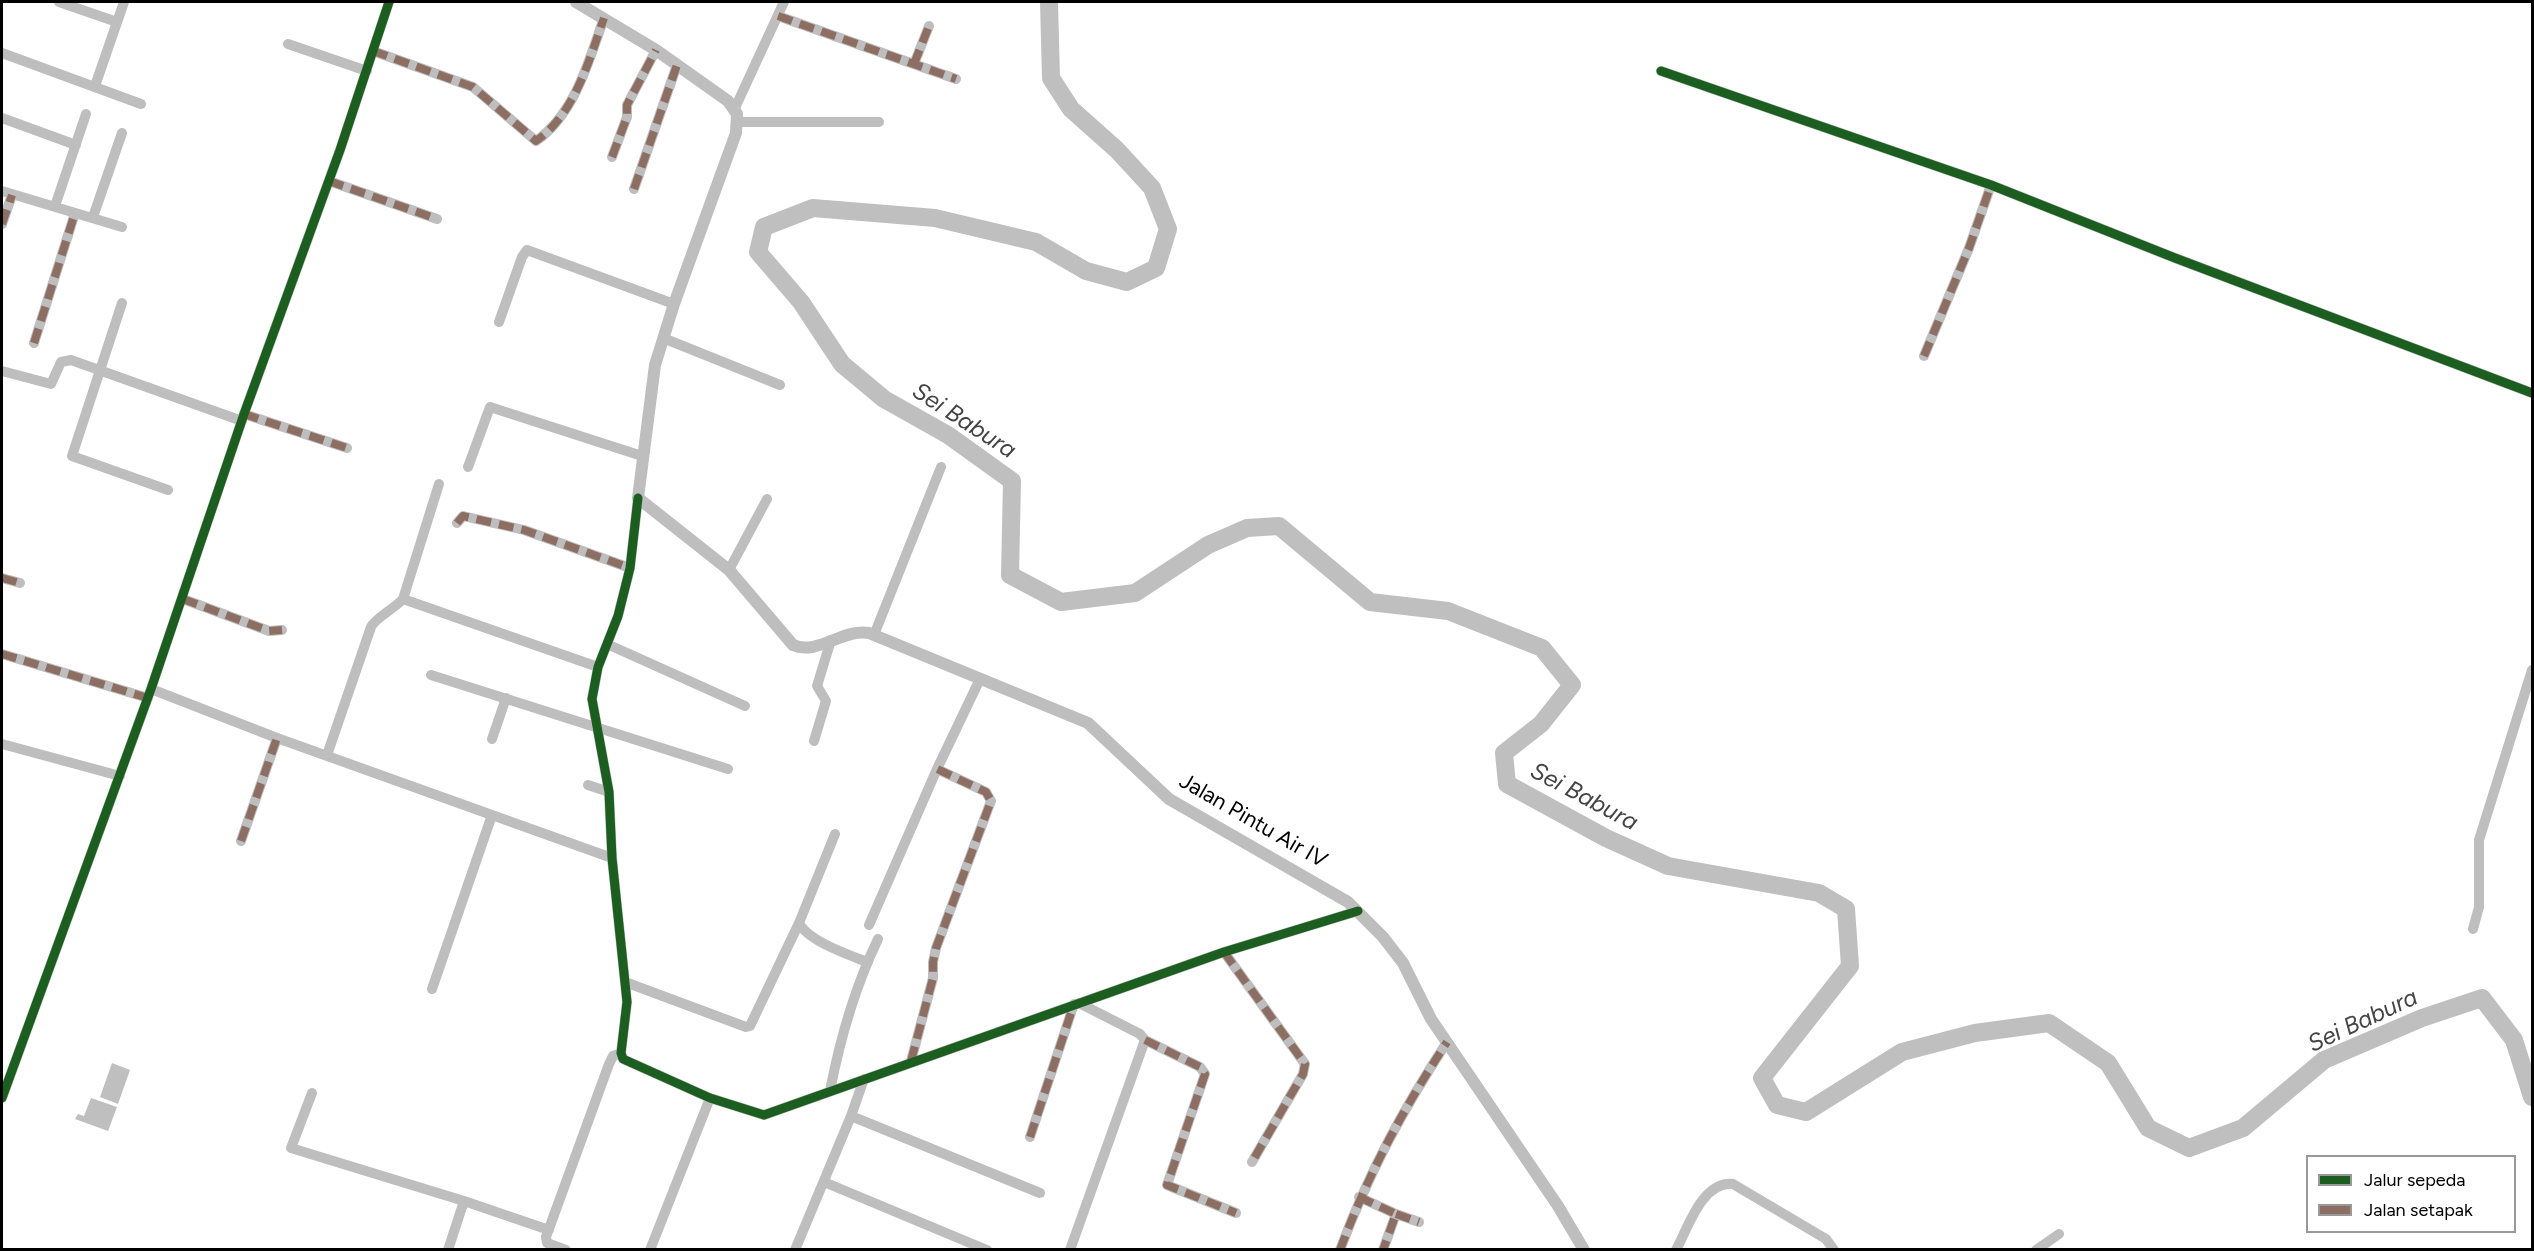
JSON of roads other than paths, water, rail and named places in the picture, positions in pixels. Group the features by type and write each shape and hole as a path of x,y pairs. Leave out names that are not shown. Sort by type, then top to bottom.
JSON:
{"main road":[{"path":"576,2 677,65 735,108 738,122 674,304 651,380 638,498"},
{"name":"Jalan Pintu Air IV","path":"638,498 729,570 793,645 809,647 859,632 874,635 1092,726 1169,799 1340,896 1358,911 1402,963 1431,1019 1558,1206 1584,1250"}],"street":[{"path":"59,2 117,22"},
{"path":"95,86 124,2"},
{"path":"2,1098 150,693 243,417 329,181 389,2"},
{"path":"735,108 784,2"},
{"path":"778,16 956,79"},
{"path":"373,51 473,87 536,141 562,114 574,94 604,18"},
{"path":"914,64 929,26"},
{"path":"288,44 367,71"},
{"path":"612,157 627,117 627,105 656,50"},
{"path":"2,53 141,104"},
{"path":"634,189 677,65"},
{"path":"1661,70 1991,185 2175,258 2532,393"},
{"path":"55,206 86,114"},
{"path":"2,118 76,145"},
{"path":"738,122 879,122"},
{"path":"93,217 122,133"},
{"path":"329,181 437,219"},
{"path":"1924,356 1991,185"},
{"path":"2,224 7,193 122,227"},
{"path":"34,343 75,213"},
{"path":"499,322 524,252 527,250 674,304"},
{"path":"122,303 72,456 168,490"},
{"path":"663,338 780,385"},
{"path":"2,370 51,384 57,368 65,360 347,448"},
{"path":"468,467 490,408 642,456"},
{"path":"874,635 940,468"},
{"path":"327,755 370,627 392,611 403,598 439,484"},
{"path":"638,498 630,568 618,616 598,667 592,699 599,727 609,792 612,858 627,1002 621,1053 623,1059 710,1098 764,1115 911,1061 1224,952 1358,911"},
{"path":"729,570 767,499"},
{"path":"458,523 463,516 514,527 630,568"},
{"path":"2,578 20,583"},
{"path":"403,598 598,667"},
{"path":"183,599 269,631 282,630"},
{"path":"814,741 826,701 817,686 831,640"},
{"path":"607,644 745,706"},
{"path":"2,654 150,693 612,858"},
{"path":"2473,929 2479,907 2479,840 2532,670"},
{"path":"431,675 728,769"},
{"path":"869,925 936,769 980,679"},
{"path":"492,739 506,699"},
{"path":"241,841 278,738"},
{"path":"2,744 120,776"},
{"path":"911,1061 933,978 936,948 991,801 986,792 936,769"},
{"path":"588,785 609,792"},
{"path":"432,989 492,815"},
{"path":"625,982 746,1028 750,1026 799,923 835,834"},
{"path":"799,923 804,930 837,950 867,962"},
{"path":"830,1091 838,1049 867,962 878,939"},
{"path":"1224,952 1306,1067 1252,1162"},
{"path":"1076,1004 1140,1034 1145,1040 1200,1067 1205,1074 1167,1185 1236,1213"},
{"path":"1030,1137 1076,1004"},
{"path":"1070,1250 1145,1040"},
{"path":"1340,1250 1359,1197 1399,1116 1447,1042"},
{"path":"566,1250 547,1242 546,1237 609,1064 613,1056 621,1053"},
{"path":"795,1250 864,1079"},
{"path":"312,1093 291,1148 464,1201 549,1230"},
{"path":"650,1250 710,1098"},
{"path":"851,1116 1040,1193"},
{"path":"824,1182 987,1250"},
{"path":"1676,1250 1702,1200 1714,1188 1725,1183 1732,1184 1826,1239 1834,1250"},
{"path":"1359,1197 1394,1211 1395,1214 1419,1222"},
{"path":"448,1250 464,1201"},
{"path":"1383,1250 1395,1214"},
{"path":"2036,1250 2059,1234"}],"waterway":[{"name":"Sei Babura","path":"1049,2 1051,78 1071,109 1117,150 1152,188 1168,229 1156,268 1127,282 1086,271 1036,242 935,218 813,208 764,227 758,252 801,302 842,364 884,399 948,435 1012,481 1010,575 1061,602 1135,593 1208,545 1247,528 1279,526 1370,602 1448,611 1542,648 1572,685 1541,724 1504,753 1507,784 1606,838 1668,866 1819,893 1846,909 1850,966 1762,1078 1777,1105 1806,1112 1902,1052 1975,1033 2049,1023 2108,1063 2148,1128 2189,1148 2243,1128 2324,1060 2422,1018 2482,998 2514,1040 2532,1097"}]}
